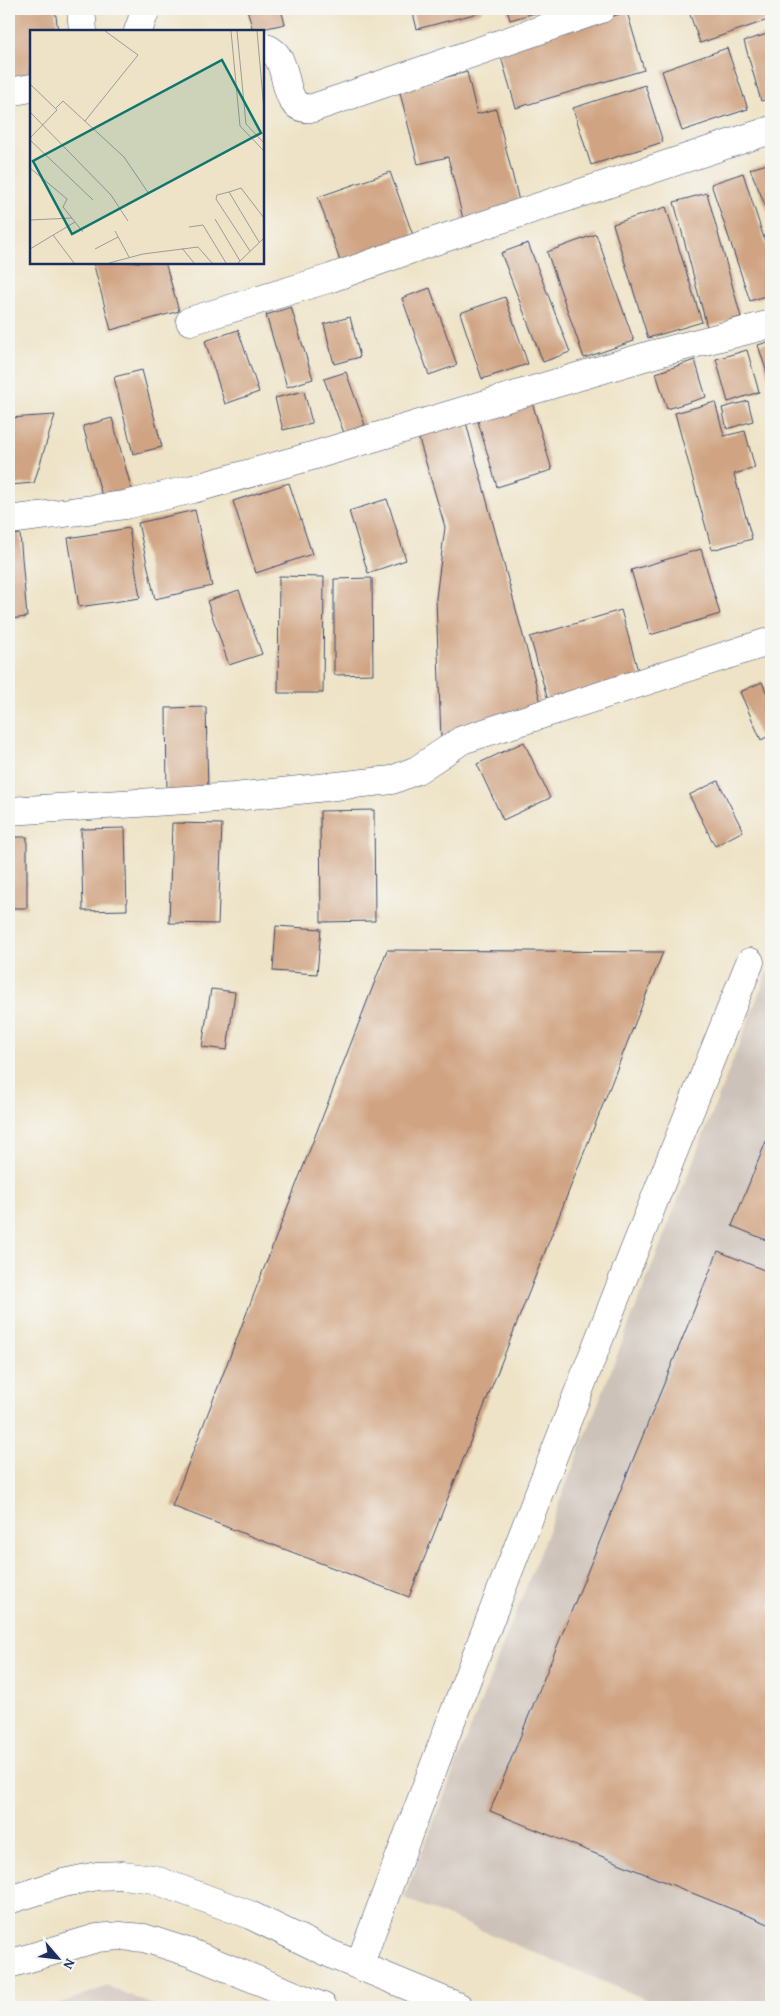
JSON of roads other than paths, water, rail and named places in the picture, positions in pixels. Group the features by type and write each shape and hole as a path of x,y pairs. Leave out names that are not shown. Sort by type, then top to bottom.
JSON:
{"street":[{"path":"81,9 82,30"},
{"path":"138,30 146,9"},
{"path":"264,47 268,48 279,59 291,98 296,106 308,109 360,94 600,9"},
{"path":"9,92 30,88"},
{"path":"190,321 331,278 420,246 771,130"},
{"path":"9,520 103,509 184,491 328,452 654,354 771,324"},
{"path":"9,811 234,797 392,780 416,770 462,740 771,641"},
{"path":"359,1966 472,1662 639,1235 750,962"},
{"path":"9,1900 63,1882 97,1876 123,1875 153,1879 250,1915 359,1966 459,2007"},
{"path":"9,1964 97,1938 120,1936 144,1938 191,1953 323,2007"}]}
